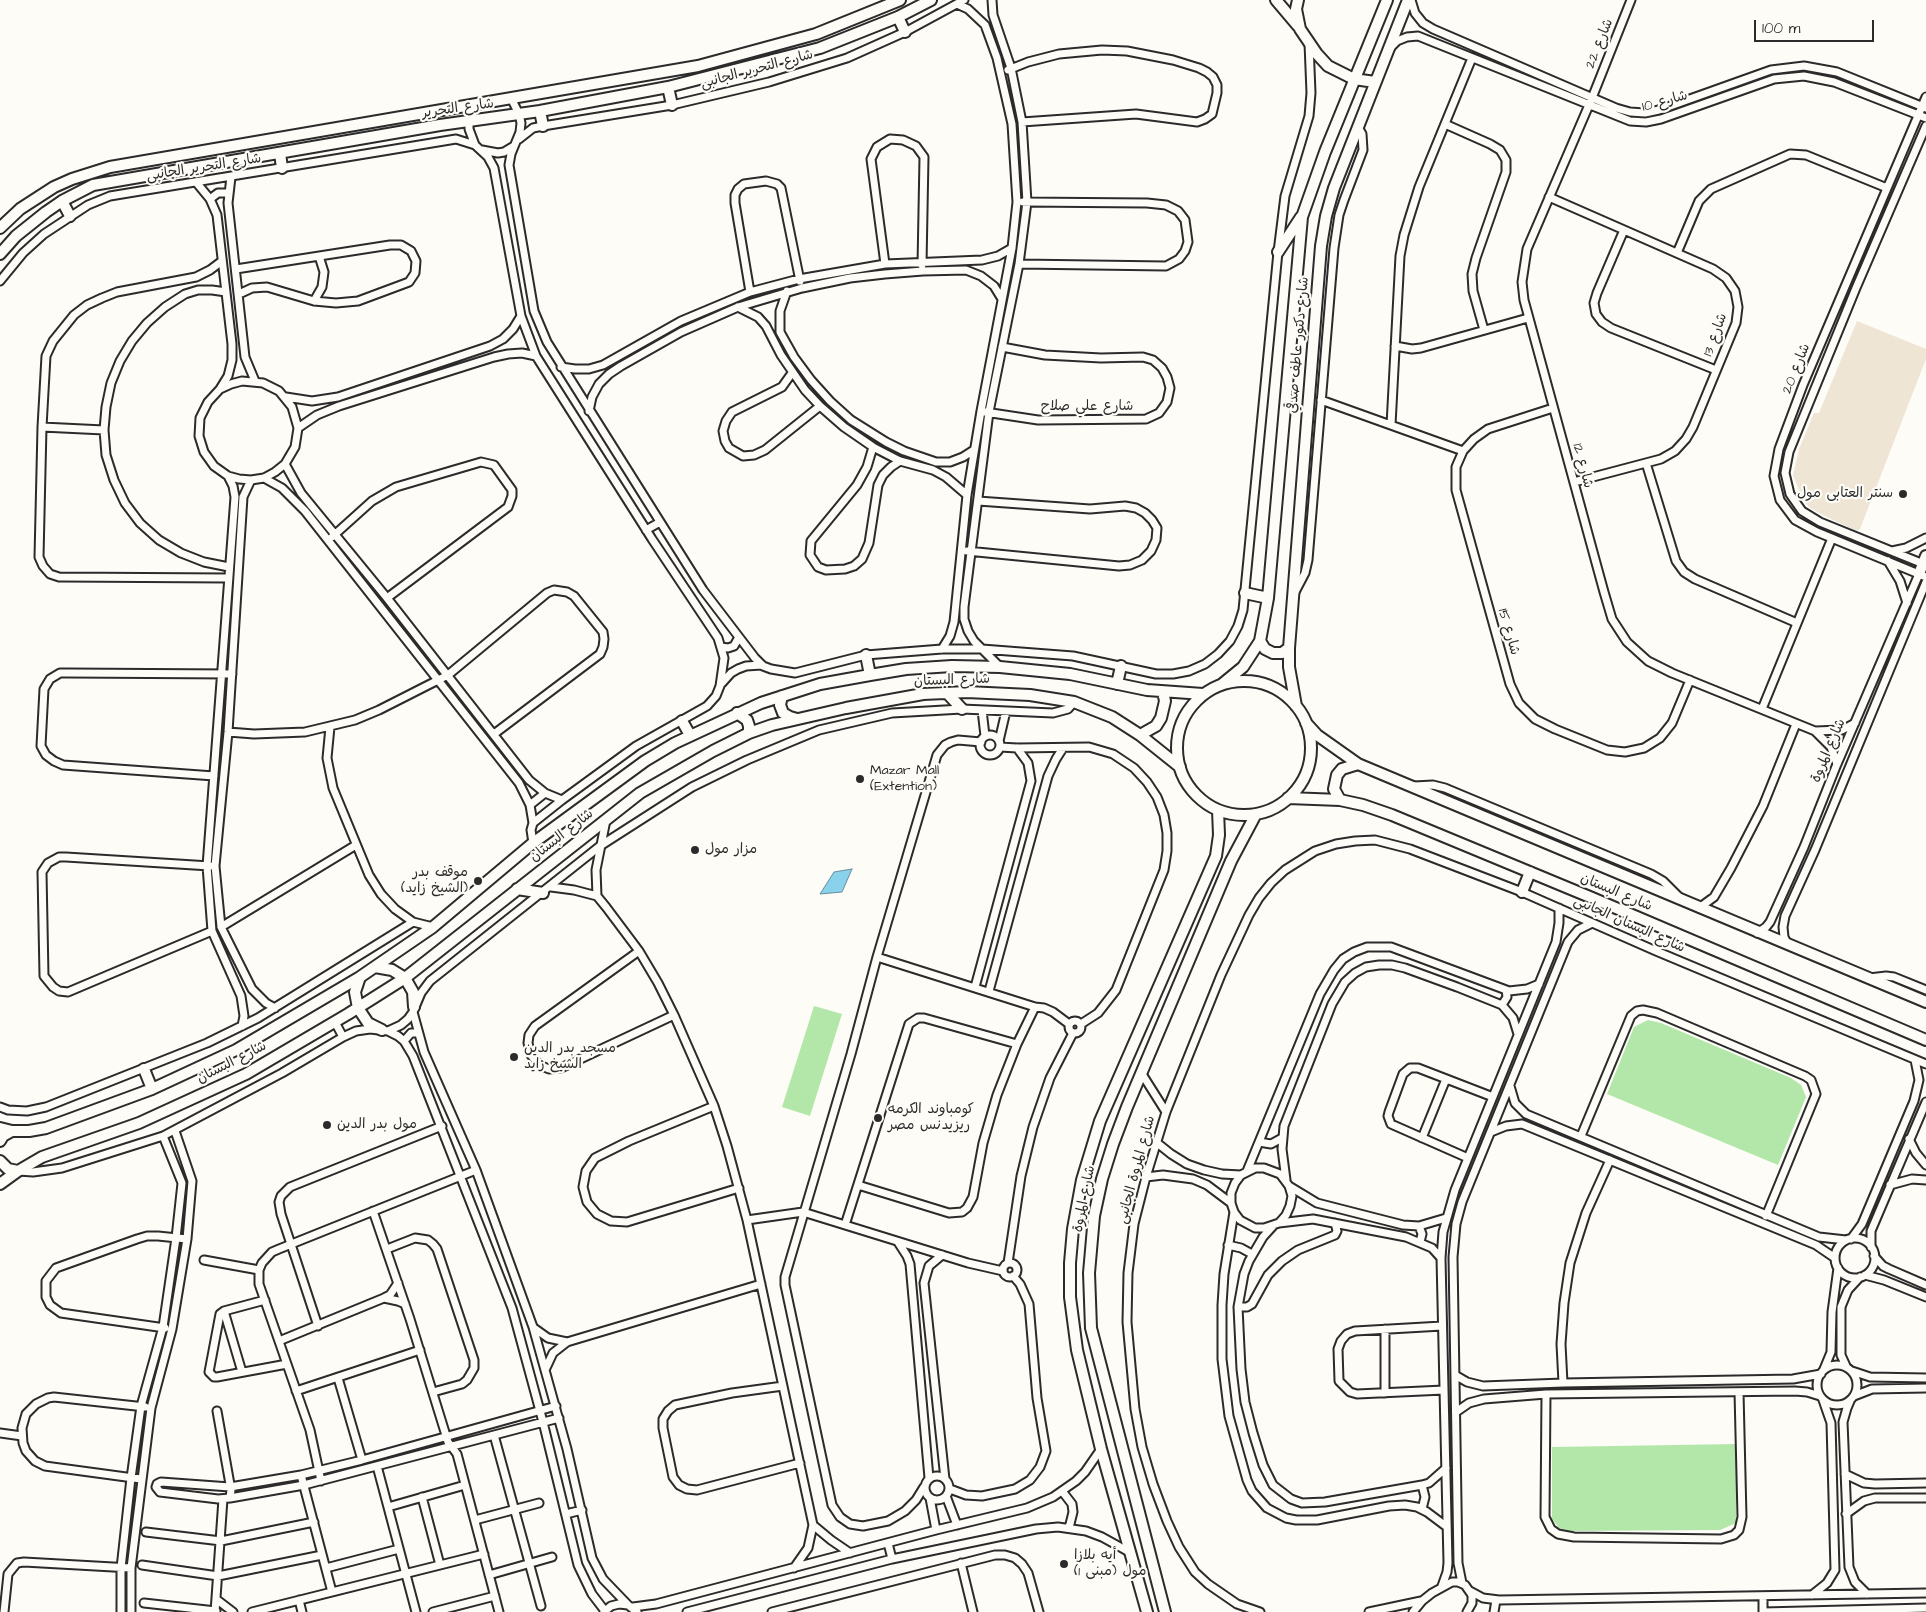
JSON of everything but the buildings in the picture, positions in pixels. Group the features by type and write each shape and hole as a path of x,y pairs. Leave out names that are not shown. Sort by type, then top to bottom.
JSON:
{"street":[{"name":"شارع التحرير","path":"0,228 20,209 54,188 90,172 698,66 816,34 900,0"},
{"name":"شارع التحرير","path":"0,254 22,231 62,201 93,185 469,120 540,111 668,87 820,48 898,17 931,0"},
{"name":"شارع التحرير الجانبى","path":"0,281 24,253 44,234 88,204 110,196 456,139 485,151 504,152 525,134 543,126 672,105 768,82 847,58 905,32 964,0"},
{"path":"992,0 994,20 1011,68 1022,122 1027,202 1018,264 989,412 964,619 971,636 1000,668"},
{"path":"1276,0 1328,66 1354,79 1376,82"},
{"path":"1298,0 1296,9 1300,29"},
{"name":"شارع دكتور عاطف صدقي","path":"1221,685 1243,666 1260,641 1268,598 1302,217 1325,152 1387,0"},
{"name":"شارع دكتور عاطف صدقي","path":"1296,706 1289,648 1321,246 1326,216 1334,188 1410,0"},
{"name":"شارع 10","path":"1410,0 1423,23 1433,29 1592,98 1630,112 1644,113 1659,110 1771,70 1804,66 1837,72 1924,107"},
{"name":"شارع 22","path":"1592,98 1632,0"},
{"path":"942,649 950,636 954,622 967,495 980,411 1012,248 1017,202 1012,124 1001,73 985,25 968,9 957,4"},
{"path":"898,17 905,32"},
{"path":"816,34 820,48"},
{"name":"شارع 10","path":"1389,49 1397,41 1407,37 1418,36 1630,121 1646,122 1661,119 1774,80 1804,76 1834,82 1926,118"},
{"path":"720,686 731,673 754,665 795,673 866,655 942,649 982,649 1073,656 1156,674 1172,674 1189,671 1205,664 1224,648 1238,626 1243,610 1285,196 1309,116 1309,43"},
{"path":"1001,73 1011,68 1059,54 1102,50 1127,51 1166,58 1199,68 1213,77 1217,85 1218,93 1212,114 1198,122 1136,114 1022,122"},
{"path":"1391,425 1400,256 1404,236 1420,187 1472,58"},
{"path":"668,87 672,105"},
{"name":"شارع 20","path":"1924,567 1888,561 1832,538 1795,520 1780,500 1774,476 1779,449 1803,386 1918,115 1924,107 1926,97"},
{"path":"511,98 519,114 520,132 509,165 534,311 547,342 703,590 763,666"},
{"name":"شارع 12","path":"1592,98 1527,249 1523,264 1522,282 1528,318 1612,619 1627,642 1648,661 1690,680 1815,731 1842,730 1855,723"},
{"path":"472,105 469,129 477,147 488,157 494,168 521,316 536,356 646,530 718,638 724,665 716,696 707,706 636,746 533,823"},
{"path":"540,111 543,126"},
{"path":"1445,124 1490,144 1500,150 1506,160 1506,172 1472,274 1473,291 1484,330"},
{"name":"شارع 20","path":"1924,567 1892,551 1820,522 1802,511 1790,494 1785,473 1789,452 1894,198 1926,126"},
{"path":"1292,596 1305,573 1308,560 1336,231 1344,200 1363,150 1362,134 1358,127"},
{"path":"885,264 871,159 877,146 890,140 904,140 916,146 924,157 923,271"},
{"path":"280,153 282,168"},
{"path":"1677,253 1699,201 1711,189 1790,154 1806,155 1886,191 1894,198"},
{"path":"231,177 228,194 244,357 255,381"},
{"path":"196,182 210,199 217,215 226,292 232,360 228,376 220,390"},
{"path":"750,292 735,203 735,195 744,184 772,182 781,188 802,288"},
{"path":"210,199 218,193 228,194"},
{"name":"شارع 13","path":"1549,197 1713,269 1726,278 1735,291 1738,307 1736,323 1686,439 1675,451 1661,459 1574,482"},
{"path":"62,201 70,216"},
{"path":"1017,202 1147,203 1166,205 1178,211 1185,220 1188,242 1185,251 1179,259 1166,266 1018,264"},
{"path":"1278,252 1302,217"},
{"path":"1624,230 1597,293 1594,303 1596,314 1602,322 1611,328 1716,370"},
{"path":"507,244 521,242"},
{"path":"236,269 390,245 401,245 411,251 416,261 415,273 408,282 358,301 336,303 314,301 267,288 252,288 239,294"},
{"path":"561,367 590,369 603,365 681,321 750,292 799,278 885,264 982,260 998,256 1012,248"},
{"path":"314,301 322,288 324,272 319,256"},
{"path":"222,261 196,277 118,292 87,305 63,327 53,341 46,356 42,427 39,557 43,566 50,574 59,577 228,578"},
{"path":"589,411 592,397 599,384 620,366 681,332 738,307 788,291 850,278 923,271 966,270 981,276 994,286 1002,299"},
{"path":"182,280 185,294"},
{"path":"226,292 198,290 185,294 147,322 132,341 120,361 111,383 106,406 104,430 106,456 114,480 125,503 140,523 159,540 181,553 204,562 229,567"},
{"path":"788,291 780,311 780,332 794,357 811,380 851,420 904,451 936,462 950,462 963,458 974,450"},
{"path":"738,307 758,317 766,326 792,373 820,406 844,428 873,447 900,460 946,476 967,495"},
{"path":"286,397 296,417 298,428 295,447 285,464 264,478 251,480 228,476 214,466 204,452 199,436 200,418 213,395 236,382 255,381 272,386 286,397 299,400 325,400 490,346 503,339 514,329 521,316"},
{"path":"1395,346 1412,349 1421,348 1528,318"},
{"name":"شارع علي صلاح","path":"980,411 1038,420 1146,419 1159,413 1167,402 1170,388 1167,377 1162,368 1153,360 1143,356 1101,358 1045,355 1002,347"},
{"path":"298,428 328,410 402,386 508,354 522,353 536,356"},
{"path":"616,357 620,366"},
{"path":"792,373 782,387 732,412 726,421 723,431 725,441 730,448 743,456 754,455 765,450 820,406"},
{"path":"400,377 402,386"},
{"path":"1321,400 1463,451 1474,439 1493,427 1553,408"},
{"path":"844,428 851,420"},
{"path":"42,427 104,430"},
{"path":"873,447 867,467 857,485 811,541 810,554 818,566 826,570 845,569 854,566 862,559 869,543 878,486 883,475 900,460"},
{"name":"شارع 15","path":"1463,451 1456,467 1456,490 1510,684 1524,709 1535,719 1555,729 1607,750 1625,752 1644,748 1660,738 1672,724 1690,680"},
{"path":"328,541 372,501 396,487 481,462 494,464 512,490 511,502 508,508 387,598"},
{"path":"1646,463 1676,561 1684,572 1695,580 1797,623"},
{"path":"285,464 301,493 387,598 529,780 545,793 562,800"},
{"path":"228,476 233,486 235,498 214,776 211,866 212,931 241,996 244,1016 242,1026"},
{"path":"264,478 282,488 294,499 519,783 530,805 533,823 531,830 533,843"},
{"path":"251,480 243,497 228,732 211,866 221,927 252,989 274,1008"},
{"path":"282,488 293,480"},
{"path":"235,498 239,495 243,497"},
{"path":"961,550 1119,566 1130,565 1142,560 1156,540 1157,528 1152,520 1136,508 1125,506 1090,509 978,501"},
{"path":"646,530 660,522"},
{"path":"1762,710 1832,538"},
{"path":"1892,551 1906,548 1926,538"},
{"path":"1888,561 1900,581 1906,603"},
{"name":"شارع المروة","path":"1756,933 1770,922 1804,847 1837,764 1906,603 1924,567"},
{"name":"شارع المروة","path":"1788,946 1784,937 1785,916 1815,850 1926,582"},
{"path":"228,732 279,735 330,728 379,710 448,675 548,593 554,590 567,592 574,596 603,632 604,647 600,654 494,734"},
{"path":"1245,593 1268,598"},
{"path":"721,647 728,648 734,646 739,637"},
{"path":"1260,641 1265,649 1273,653 1282,653 1289,648"},
{"path":"866,655 870,675"},
{"path":"1117,684 1121,666"},
{"name":"شارع البستان","path":"0,1128 12,1131 29,1131 46,1128 152,1089 236,1050 360,977 433,927 533,843 645,761 690,735 737,713 782,696 822,684 929,667 1000,668 1070,674 1162,692 1204,694"},
{"path":"214,776 63,765 54,761 46,755 41,746 44,689 50,679 60,674 232,674"},
{"path":"1254,681 1270,686 1284,694 1296,706 1306,723 1310,743 1309,763 1301,782 1288,798 1273,808 1256,814 1237,815 1218,810 1205,803 1185,781 1180,768 1177,747 1180,727 1189,709 1204,694 1221,685 1254,681"},
{"name":"شارع البستان","path":"0,1184 42,1157 139,1123 246,1074 335,1022 405,978 640,793 686,765 748,733 772,725 905,696 990,692 1074,702 1112,718 1140,735 1180,768"},
{"path":"1140,735 1156,726 1161,718 1165,701 1162,692"},
{"path":"947,693 962,709"},
{"path":"782,696 780,705 783,713 790,718 799,719"},
{"path":"0,1161 8,1169 18,1171 33,1172 55,1169 163,1136 282,1073 343,1037 356,1031 370,1029 385,1031 401,1025 413,1010 420,994 430,981 600,846 692,787 747,760 819,730 892,714 962,709 1053,713 1068,708 1074,702"},
{"path":"982,710 982,750 990,755 995,754 1000,744 1006,711"},
{"path":"737,713 747,720 749,726 748,733"},
{"path":"682,721 690,735"},
{"name":"شارع البستان","path":"1306,723 1317,735 1358,764 1756,933 1926,1002"},
{"path":"1699,908 1714,897 1732,868 1763,806 1796,724"},
{"path":"330,728 327,758 333,788 369,876 381,894 395,909 413,922 433,927"},
{"name":"شارع 12","path":"1815,731 1831,747 1837,764"},
{"path":"898,1241 908,1256 910,1264 929,1478 916,1500 905,1511 888,1521 864,1526 850,1524 840,1517 832,1505 785,1285 786,1269 851,1054 877,957 937,755 945,745 951,742 983,739 993,735 1000,744 1017,748 1063,748 1076,746 1095,748 1124,760 1147,782 1157,797 1164,815 1167,833 1168,851 1164,870 1116,990 1098,1013 1081,1024"},
{"path":"976,987 1031,781 1028,763 1017,748"},
{"path":"989,991 1048,776 1063,748"},
{"path":"1340,800 1334,789 1337,775 1348,766 1358,764"},
{"path":"530,805 545,793"},
{"name":"شارع البستان","path":"1288,798 1340,800 1363,805 1392,815 1926,1040"},
{"name":"شارع المروة","path":"1147,1612 1101,1449 1074,1331 1070,1297 1070,1263 1074,1218 1087,1161 1108,1102 1216,856 1219,835 1218,810"},
{"name":"شارع المروة","path":"1165,1612 1091,1328 1089,1273 1094,1216 1102,1179 1113,1144 1231,861 1256,814"},
{"path":"596,896 596,870 606,819"},
{"name":"شارع البستان الجانبى","path":"1316,851 1336,844 1355,841 1374,840 1391,843 1522,892 1926,1064"},
{"path":"221,927 356,845"},
{"name":"شارع المروة الجانبى","path":"1260,1612 1237,1604 1222,1595 1196,1572 1179,1547 1167,1521 1142,1447 1134,1409 1127,1322 1128,1273 1134,1224 1156,1142 1221,974 1259,898 1285,870 1316,851"},
{"path":"211,866 66,857 48,863 42,872 44,976 53,987 59,991 68,992 212,931"},
{"path":"1008,869 1022,873"},
{"path":"1522,892 1530,872"},
{"path":"517,889 574,890 596,896 606,906 639,951 674,1015 714,1106 747,1220 814,1525 808,1548 794,1568"},
{"path":"1442,1586 1448,1572 1441,1283 1441,1258 1446,1218 1468,1158 1554,946 1559,930 1558,908"},
{"path":"0,1107 8,1110 27,1111 46,1107 207,1043 274,1008 413,922"},
{"path":"1592,923 1574,933 1564,950 1457,1219 1453,1246 1453,1282 1458,1563 1462,1583 1470,1591 1484,1598 1496,1600 1926,1593"},
{"path":"1554,946 1564,950"},
{"path":"1441,1258 1432,1248 1406,1237 1312,1219 1255,1228 1247,1225 1234,1212 1231,1203 1233,1188 1244,1173 1259,1142 1326,981 1343,959 1367,947 1391,947 1506,990 1520,991 1539,983"},
{"path":"639,951 535,1026 529,1035 528,1043 531,1055 539,1065 549,1069 561,1068 674,1015"},
{"path":"877,957 1053,1012 1070,1024 1070,1029 1073,1033"},
{"path":"1446,1468 1429,1483 1422,1485 1313,1503 1291,1499 1277,1489 1266,1476 1245,1402 1241,1369 1238,1307 1244,1274 1252,1254 1263,1236 1286,1215 1290,1206 1292,1196 1282,1159 1284,1126 1332,1004 1345,982 1355,973 1366,968 1379,965 1405,968 1502,1005 1513,1018 1518,1036"},
{"path":"375,966 392,970 405,978 413,992 413,1010 418,1033 476,1170 546,1368 582,1510 592,1558 610,1588 632,1608"},
{"path":"360,977 355,992 358,1008 368,1023 404,1041 413,1056 512,1308 582,1575 604,1612 615,1604 632,1608 656,1608 794,1568 1027,1508 1047,1500 1062,1491 1085,1472 1101,1449"},
{"path":"1867,978 1894,977 1926,990"},
{"path":"241,996 248,998 253,993 252,989"},
{"path":"1502,1005 1507,996 1506,990"},
{"path":"858,1185 949,1213 962,1212 967,1208 973,1197 990,1119 1017,1044 1034,1007"},
{"path":"1581,1136 1631,1016 1637,1011 1644,1010 1657,1013 1805,1076 1811,1080 1816,1094 1766,1216"},
{"path":"845,1225 906,1029 913,1020 924,1018 1017,1044"},
{"path":"1070,1024 1075,1020 1081,1024"},
{"path":"335,1022 343,1037"},
{"path":"1003,1271 1003,1268 1008,1263 1021,1176 1033,1127 1050,1078 1073,1033 1081,1030 1081,1024"},
{"path":"404,1041 410,1034 418,1033"},
{"path":"1812,1595 1827,1583 1835,1570 1831,1423 1817,1385 1831,1352 1832,1312 1838,1268 1835,1258 1840,1245 1848,1240 1862,1224 1921,1090 1915,1060"},
{"path":"1506,1064 1517,1068"},
{"path":"1468,1158 1394,1126 1389,1120 1389,1112 1403,1074 1410,1068 1414,1068 1493,1097"},
{"path":"144,1069 152,1089"},
{"path":"1142,1074 1166,1112"},
{"path":"1422,1138 1446,1079"},
{"path":"1510,1086 1515,1103 1526,1114 1822,1238 1864,1241 1871,1247"},
{"path":"1926,1102 1872,1229 1871,1247 1878,1261 1889,1269 1926,1285"},
{"path":"714,1106 629,1141 594,1158 586,1171 583,1186 587,1202 597,1214 611,1221 627,1222 739,1188"},
{"path":"1522,1124 1526,1114"},
{"path":"1491,1132 1506,1126 1522,1124 1819,1247 1835,1258"},
{"path":"318,1326 279,1207 279,1202 285,1191 290,1187 442,1126"},
{"path":"0,1141 3,1136 12,1131"},
{"path":"131,1612 131,1568 150,1408 172,1328 187,1239 192,1181 175,1131"},
{"path":"121,1612 121,1568 141,1406 163,1327 182,1183 163,1136"},
{"path":"1259,1142 1271,1144 1282,1138"},
{"path":"1910,1139 1916,1153 1926,1165"},
{"path":"1156,1142 1170,1154 1195,1167 1222,1174 1244,1173 1255,1168 1272,1170 1287,1183 1317,1203 1404,1225 1419,1226 1446,1218"},
{"path":"1563,1383 1562,1320 1570,1263 1586,1213 1610,1160"},
{"path":"1639,1173 1644,1164"},
{"path":"321,1481 310,1430 259,1284 259,1270 262,1263 272,1252 476,1170"},
{"path":"1890,1185 1912,1179 1926,1180 1924,1176 1926,1170"},
{"path":"1146,1177 1163,1175 1193,1180 1213,1189 1231,1203"},
{"path":"182,1183 192,1181"},
{"path":"374,1211 450,1446 457,1454 499,1612"},
{"path":"747,1220 803,1212 942,1255 1003,1271 1006,1276 1013,1276 1020,1284 1029,1304 1037,1398 1046,1451 1040,1467 1030,1480 1015,1489 982,1496 948,1492 938,1500 930,1498"},
{"path":"1234,1212 1228,1245 1222,1305 1222,1359 1229,1416 1247,1480 1252,1491 1267,1508 1286,1518 1296,1520 1317,1520 1390,1506 1405,1505 1422,1509 1447,1527"},
{"path":"1238,1307 1246,1307 1252,1304 1268,1274 1282,1261 1298,1250 1335,1235 1337,1231 1335,1223"},
{"path":"1862,1224 1872,1229"},
{"path":"1419,1226 1422,1234 1420,1242"},
{"path":"172,1328 61,1313 50,1304 46,1297 46,1281 56,1268 147,1236 187,1239"},
{"path":"386,1249 415,1238 422,1238 433,1244 437,1249 474,1360 474,1368 468,1380 462,1384 434,1392"},
{"path":"1819,1247 1822,1238"},
{"path":"1228,1245 1241,1248 1252,1254"},
{"path":"942,1255 929,1266 924,1283 945,1478 957,1525"},
{"path":"1835,1570 1842,1574 1846,1572 1848,1566 1843,1422 1846,1408 1858,1386 1857,1380 1852,1371 1846,1366 1841,1355 1841,1307 1848,1290 1873,1265 1874,1256"},
{"path":"204,1260 259,1270"},
{"path":"1008,1263 1016,1266 1013,1276"},
{"path":"1838,1268 1848,1277 1862,1276 1884,1280 1926,1297"},
{"path":"1441,1283 1453,1282"},
{"path":"279,1341 384,1298 390,1295 398,1283"},
{"path":"546,1368 553,1353 567,1342 761,1284"},
{"path":"384,1298 398,1300 405,1304"},
{"path":"264,1300 224,1311 218,1318 209,1372 214,1377 217,1377 287,1364"},
{"path":"224,1311 242,1372"},
{"path":"1442,1326 1355,1331 1347,1334 1341,1340 1338,1349 1340,1382 1344,1388 1357,1394 1444,1390"},
{"path":"533,1327 548,1338 567,1342"},
{"path":"1074,1331 1091,1328"},
{"path":"1385,1329 1385,1393"},
{"path":"296,1392 420,1350"},
{"path":"1455,1375 1479,1386 1792,1378 1807,1377 1822,1372 1834,1365 1846,1366"},
{"path":"919,1367 934,1367"},
{"path":"1852,1371 1870,1377 1926,1378"},
{"path":"338,1378 362,1460"},
{"path":"1597,1394 1598,1382"},
{"path":"783,1386 675,1405 668,1411 664,1419 663,1428 673,1477 679,1485 687,1489 696,1490 800,1463"},
{"path":"1479,1386 1479,1400"},
{"path":"1456,1412 1479,1400 1546,1394 1801,1391 1822,1398 1828,1404 1840,1405 1872,1389 1926,1388"},
{"path":"1546,1394 1546,1517 1551,1528 1558,1534 1574,1537 1721,1539 1734,1535 1739,1530 1742,1517 1739,1392"},
{"path":"141,1479 45,1466 31,1457 26,1451 22,1428 26,1414 36,1404 54,1397 150,1408"},
{"path":"556,1406 301,1475 230,1487 161,1482 157,1484 156,1488 160,1492 224,1499 321,1481 558,1418"},
{"path":"144,1603 216,1612 224,1499 230,1487 217,1411"},
{"path":"0,1433 22,1436"},
{"path":"494,1435 541,1606"},
{"path":"377,1466 416,1612"},
{"path":"1845,1474 1859,1481 1875,1484 1926,1483"},
{"path":"301,1475 332,1592"},
{"path":"929,1478 939,1475 945,1478"},
{"path":"1875,1484 1870,1490 1871,1495 1875,1498"},
{"path":"388,1507 465,1485"},
{"path":"1422,1485 1425,1497 1422,1509"},
{"path":"218,1487 224,1499"},
{"path":"924,1487 930,1498 936,1530"},
{"path":"1062,1491 1072,1504 1074,1512 1069,1528"},
{"path":"422,1497 440,1565"},
{"path":"1846,1514 1864,1501 1875,1498 1926,1498"},
{"path":"475,1520 539,1503"},
{"path":"566,1514 582,1510"},
{"path":"146,1532 221,1541 314,1522"},
{"path":"814,1525 850,1553"},
{"path":"687,1612 892,1560 1036,1528 1069,1528 1102,1537 1131,1554"},
{"path":"888,1543 892,1560"},
{"path":"326,1568 399,1549"},
{"path":"252,1612 484,1554"},
{"path":"772,1612 996,1554 1014,1558 1022,1564 1028,1573 1039,1612"},
{"path":"142,1565 218,1576 322,1555"},
{"path":"489,1575 552,1557"},
{"path":"4,1612 8,1574 17,1564 24,1562 131,1568"},
{"path":"961,1563 973,1612"},
{"path":"1448,1563 1454,1565 1458,1563"},
{"path":"1848,1566 1855,1582 1867,1594"},
{"path":"1413,1612 1422,1601 1442,1586 1452,1582 1462,1583"},
{"path":"1467,1612 1472,1603 1470,1591"},
{"path":"433,1612 495,1596"},
{"path":"1763,1596 1763,1612 1926,1608"},
{"path":"216,1599 233,1612"},
{"path":"299,1600 302,1612"},
{"path":"1494,1612 1496,1600"},
{"path":"1369,1612 1393,1610 1422,1601"}],"shaded area":[{"path":"1857,321 1926,349 1926,359 1860,529 1856,531 1809,507 1802,498 1793,475 1799,449 1814,413 1819,413"}],"green space":[{"path":"814,1006 842,1014 810,1116 782,1107"},
{"path":"1648,1020 1661,1023 1791,1078 1801,1085 1806,1097 1778,1165 1607,1094 1634,1027"},
{"path":"1736,1444 1736,1523 1720,1530 1568,1531 1559,1528 1552,1519 1552,1447"}],"water":[{"path":"852,869 842,892 820,894 834,872"}],"place":[{"name":"سنتر العتابى مول","path":"1903,494"},
{"name":"Mazar Mall (Extention)","path":"860,779"},
{"name":"مزار مول","path":"695,850"},
{"name":"موقف بدر (الشيخ زايد)","path":"478,881"},
{"name":"مسجد بدر الدين الشيخ زايد","path":"514,1057"},
{"name":"كومباوند الكرمه ريزيدنس مصر","path":"878,1118"},
{"name":"مول بدر الدين","path":"327,1125"},
{"name":"أيه بلازا مول (مبنى 1)","path":"1064,1564"}]}
